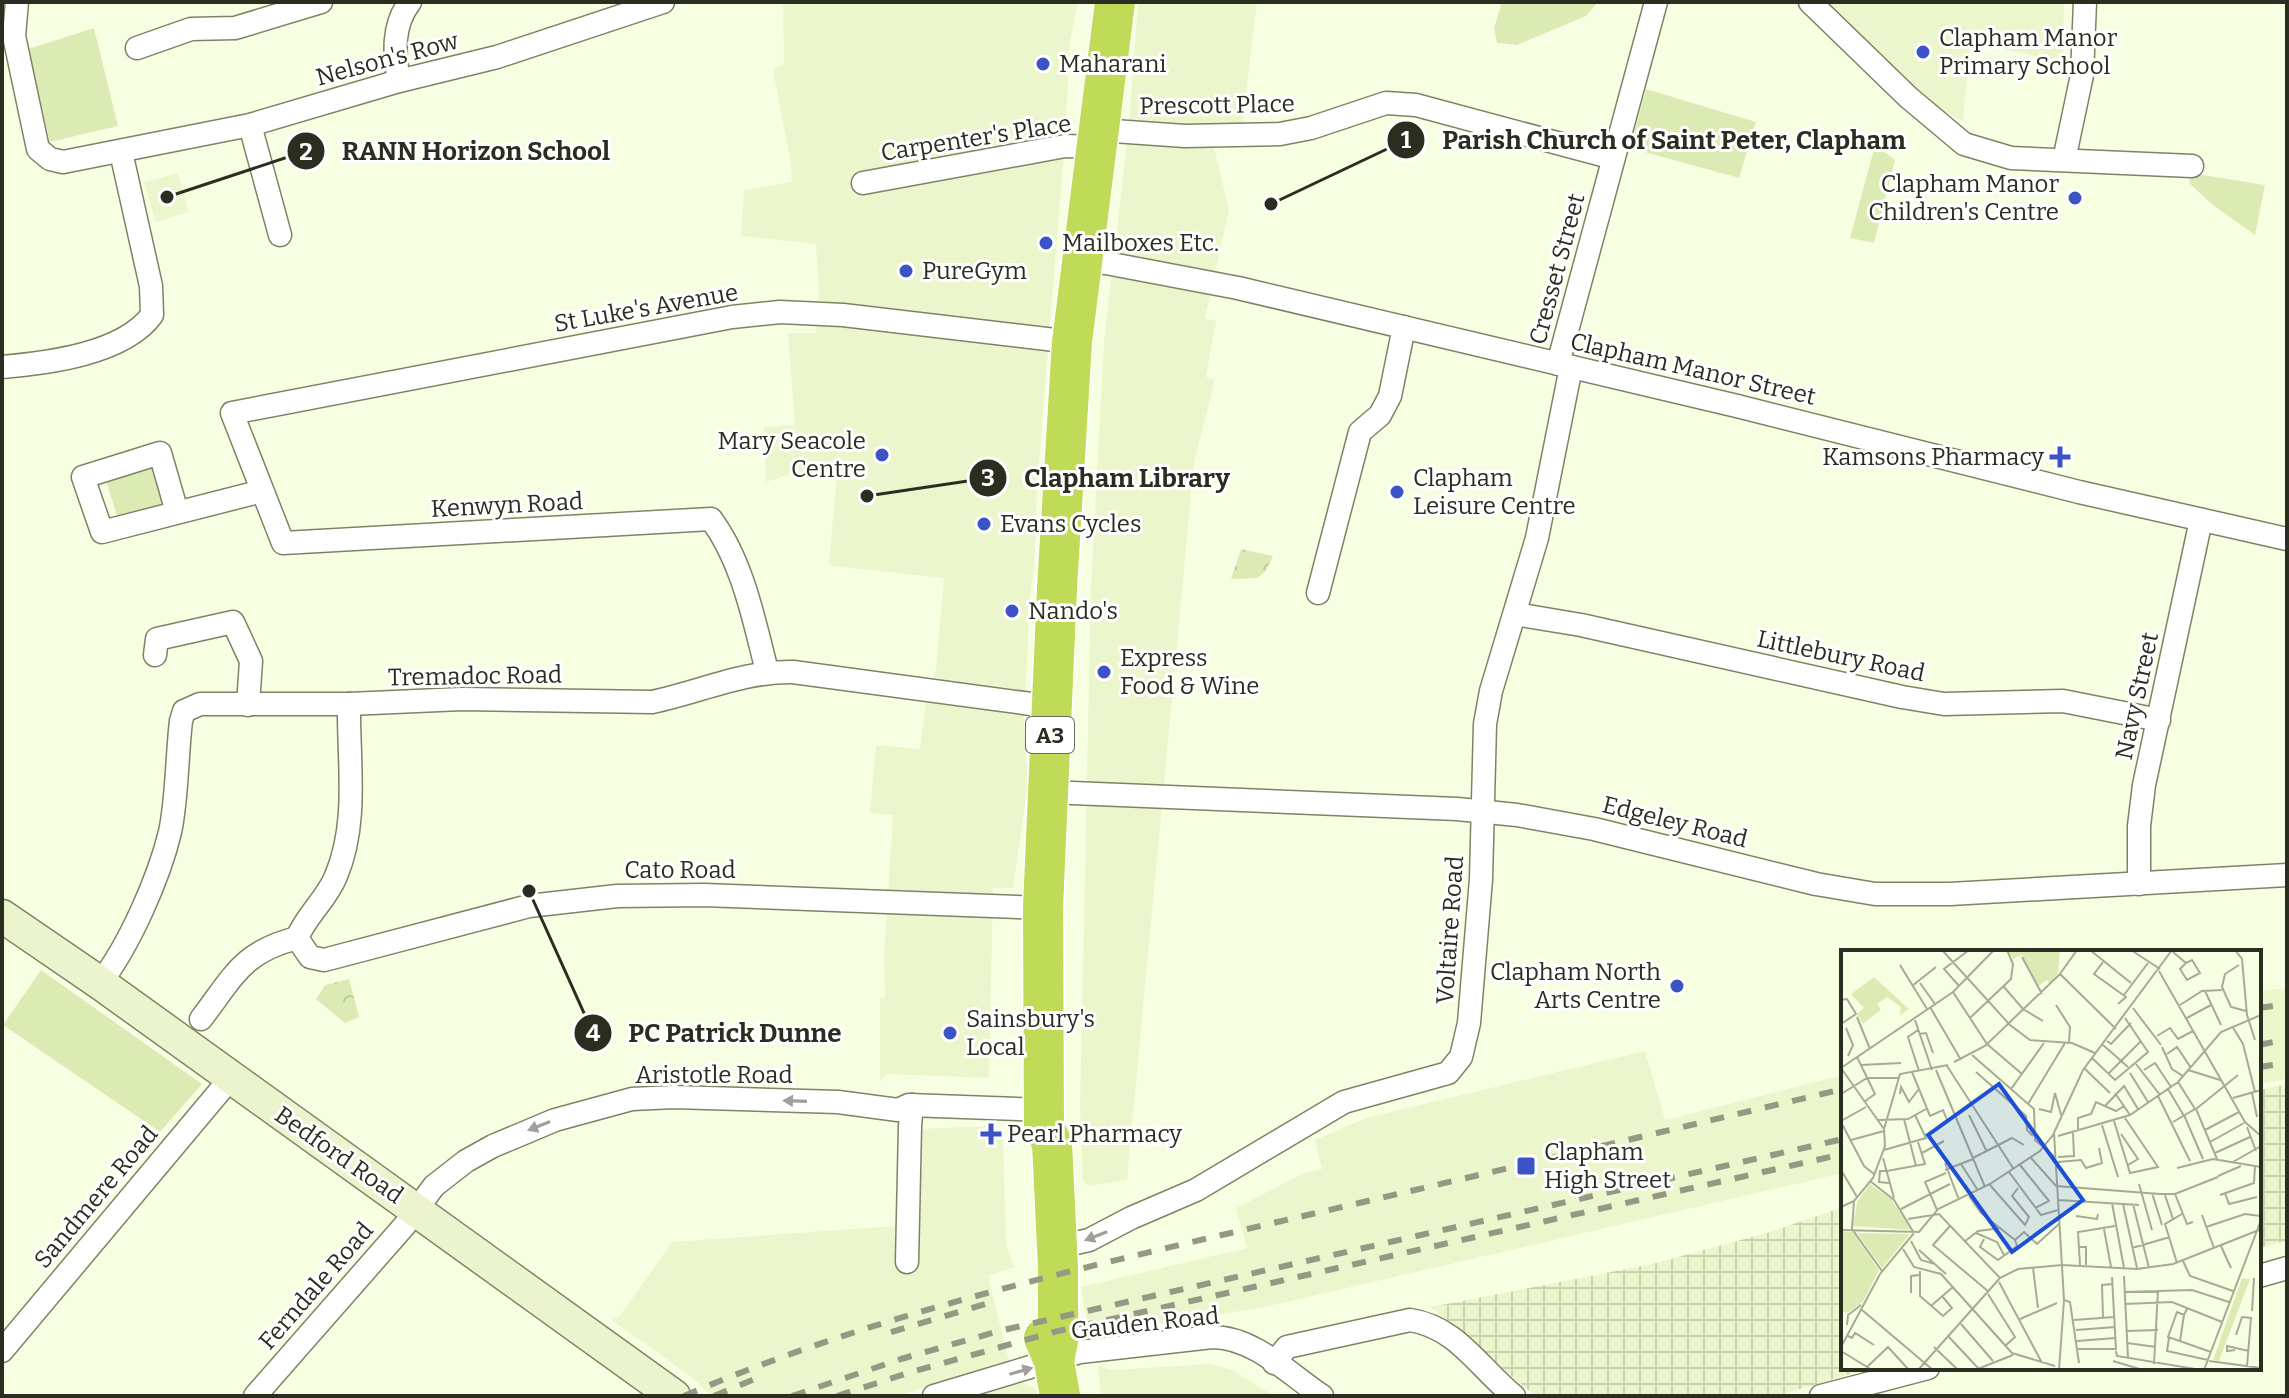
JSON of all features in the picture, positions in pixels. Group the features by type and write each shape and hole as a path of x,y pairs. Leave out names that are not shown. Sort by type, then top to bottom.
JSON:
{"highway":[{"name":"A3","path":"1057,1378 1058,1247 1052,1143 1044,1119 1043,908 1051,704 1072,342 1115,2"},
{"name":"A3","path":"1044,1119 1029,1148 1034,1301 1057,1378"}],"main road":[{"name":"Bedford Road","path":"2,916 100,983 213,1100 416,1210 674,1396"}],"street":[{"name":"Nelson's Row","path":"17,2 14,36 38,149 50,159 63,162 250,125 399,81 497,57 663,2"},
{"path":"137,48 191,29 235,28 321,2"},
{"path":"399,81 395,39 404,10 410,2"},
{"name":"Cresset Street","path":"1565,365 1613,158 1656,2"},
{"path":"1810,2 1908,97 1964,144 2011,158 2192,166"},
{"path":"2064,160 2082,75 2085,2"},
{"name":"Prescott Place","path":"1098,138 1280,134 1311,128 1386,103 1416,105 1613,158"},
{"path":"250,125 280,235"},
{"name":"Carpenter's Place","path":"863,183 1098,138"},
{"path":"2,367 39,363 115,345 136,333 152,315 151,286 121,152"},
{"name":"Clapham Manor Street","path":"1084,262 1106,263 1238,288 2287,539"},
{"name":"St Luke's Avenue","path":"232,413 732,317 780,312 843,315 1072,342"},
{"path":"1318,593 1360,432 1380,415 1390,396 1404,327"},
{"name":"Voltaire Road","path":"1058,1247 1089,1240 1196,1190 1344,1102 1448,1073 1461,1057 1469,1023 1475,964 1481,879 1485,724 1491,691 1537,538 1565,365"},
{"name":"Kenwyn Road","path":"232,413 283,543 711,519 720,532 748,599 767,671"},
{"path":"177,512 160,453 83,477 102,532 262,491"},
{"name":"Navy Street","path":"2139,884 2139,826 2144,785 2201,520"},
{"name":"Littlebury Road","path":"1515,614 1581,625 1944,704 2063,701 2159,720"},
{"path":"155,655 157,639 233,622 251,661 248,705"},
{"name":"Tremadoc Road","path":"100,983 110,971 160,864 171,829 184,711 200,704 349,704 462,699 652,702 767,671 1051,704"},
{"path":"201,1019 248,958 270,945 297,938 306,918 332,886 346,844 350,775 349,704"},
{"name":"Edgeley Road","path":"1048,792 1482,811 1594,829 1816,884 1875,894 1950,894 2287,875"},
{"name":"Cato Road","path":"297,938 310,957 324,960 529,906 617,896 704,895 1043,908"},
{"name":"Aristotle Road","path":"416,1210 434,1186 466,1161 493,1146 555,1120 632,1099 674,1097 838,1102 898,1110 912,1105 1044,1119"},
{"name":"Sandmere Road","path":"2,1351 213,1100"},
{"path":"907,1262 912,1105"},
{"name":"Ferndale Road","path":"255,1396 416,1210"},
{"path":"2261,1275 2287,1268"},
{"path":"1274,1363 1287,1347 1410,1320 1425,1323 1460,1342 1514,1396"},
{"name":"Gauden Road","path":"934,1396 1057,1378 1080,1352 1212,1337 1225,1337 1246,1344 1322,1396"},
{"path":"1821,1396 1920,1370"}],"shaded area":[{"path":"783,2 1078,2 1070,42 1030,597 1024,721 1028,783 1013,888 993,888 989,1078 887,1074 880,1082 880,998 885,998 884,957 893,815 870,813 876,745 920,749 925,708 936,668 944,578 832,566 829,562 837,475 794,473 766,482 764,427 795,425 788,333 816,333 819,291 816,244 741,236 744,190 792,182 773,70 784,63"},
{"path":"1138,2 1257,2 1242,128 1215,130 1214,147 1229,210 1205,318 1216,321 1206,377 1215,380 1194,463 1127,1180 1088,1186 1083,1181 1080,1108 1091,587 1104,342 1129,125"},
{"name":"Clapham Manor Primary School","path":"1826,2 2064,2 2063,62 1970,42 1963,121 1936,108"},
{"path":"178,173 189,212 156,222 144,182"},
{"path":"2287,988 2287,1079 2261,1084 2261,991"},
{"path":"1645,1051 1665,1120 1841,1076 1841,1173 1265,1307 1089,1335 1081,1287 1247,1248 1236,1208 1304,1173 1322,1169 1315,1140 1366,1118"},
{"path":"2287,1084 2287,1241 2261,1248 2261,1090"},
{"path":"997,1126 1003,1132 1006,1244 1014,1267 988,1276 1009,1361 897,1396 712,1396 690,1376 612,1320 620,1316 672,1242 910,1225 915,1129"},
{"path":"1841,1208 1841,1370 1862,1370 1778,1396 1535,1396 1431,1307 1652,1264 1767,1233"},
{"path":"1209,1364 1230,1369 1274,1396 1101,1396 1098,1366 1113,1370"},
{"path":"1022,1382 1039,1391 1039,1396 974,1396"}],"green space":[{"path":"1502,2 1598,2 1586,16 1517,45 1497,43 1494,28"},
{"path":"94,28 118,126 50,142 28,49"},
{"path":"1646,89 1756,122 1739,178 1630,148"},
{"path":"1875,145 1895,160 1874,243 1850,238"},
{"path":"2191,173 2265,185 2255,235 2213,205 2189,183"},
{"path":"151,466 163,504 117,516 106,481"},
{"path":"1241,549 1273,556 1266,571 1257,578 1231,579"},
{"path":"41,970 202,1084 160,1132 3,1025"},
{"path":"349,979 359,1017 345,1023 316,999 325,985"}],"railway":[{"path":"2261,1008 2287,1004"},
{"path":"2261,1045 2287,1039"},
{"path":"2261,1067 2287,1063"},
{"path":"684,1396 828,1341 975,1296 1123,1258 1841,1089"},
{"path":"792,1396 901,1359 999,1331 1841,1139"},
{"path":"837,1396 1054,1332 1841,1154"},
{"path":"891,1332 995,1301"},
{"path":"714,1396 762,1376"}],"place":[{"name":"Clapham Manor Primary School","path":"1923,52"},
{"name":"Maharani","path":"1043,64"},
{"name":"RANN Horizon School","path":"167,197"},
{"name":"Clapham Manor Children's Centre","path":"2075,198"},
{"name":"Parish Church of Saint Peter, Clapham","path":"1271,204"},
{"name":"Mailboxes Etc.","path":"1046,243"},
{"name":"PureGym","path":"906,271"},
{"name":"Mary Seacole Centre","path":"882,455"},
{"name":"Kamsons Pharmacy","path":"2060,457"},
{"name":"Clapham Leisure Centre","path":"1397,492"},
{"name":"Clapham Library","path":"867,496"},
{"name":"Evans Cycles","path":"984,524"},
{"name":"Nando's","path":"1012,611"},
{"name":"Express Food & Wine","path":"1104,672"},
{"name":"PC Patrick Dunne","path":"529,891"},
{"name":"Clapham North Arts Centre","path":"1677,986"},
{"name":"Sainsbury's Local","path":"950,1033"},
{"name":"Pearl Pharmacy","path":"991,1134"},
{"name":"Clapham High Street","path":"1526,1166"}]}
